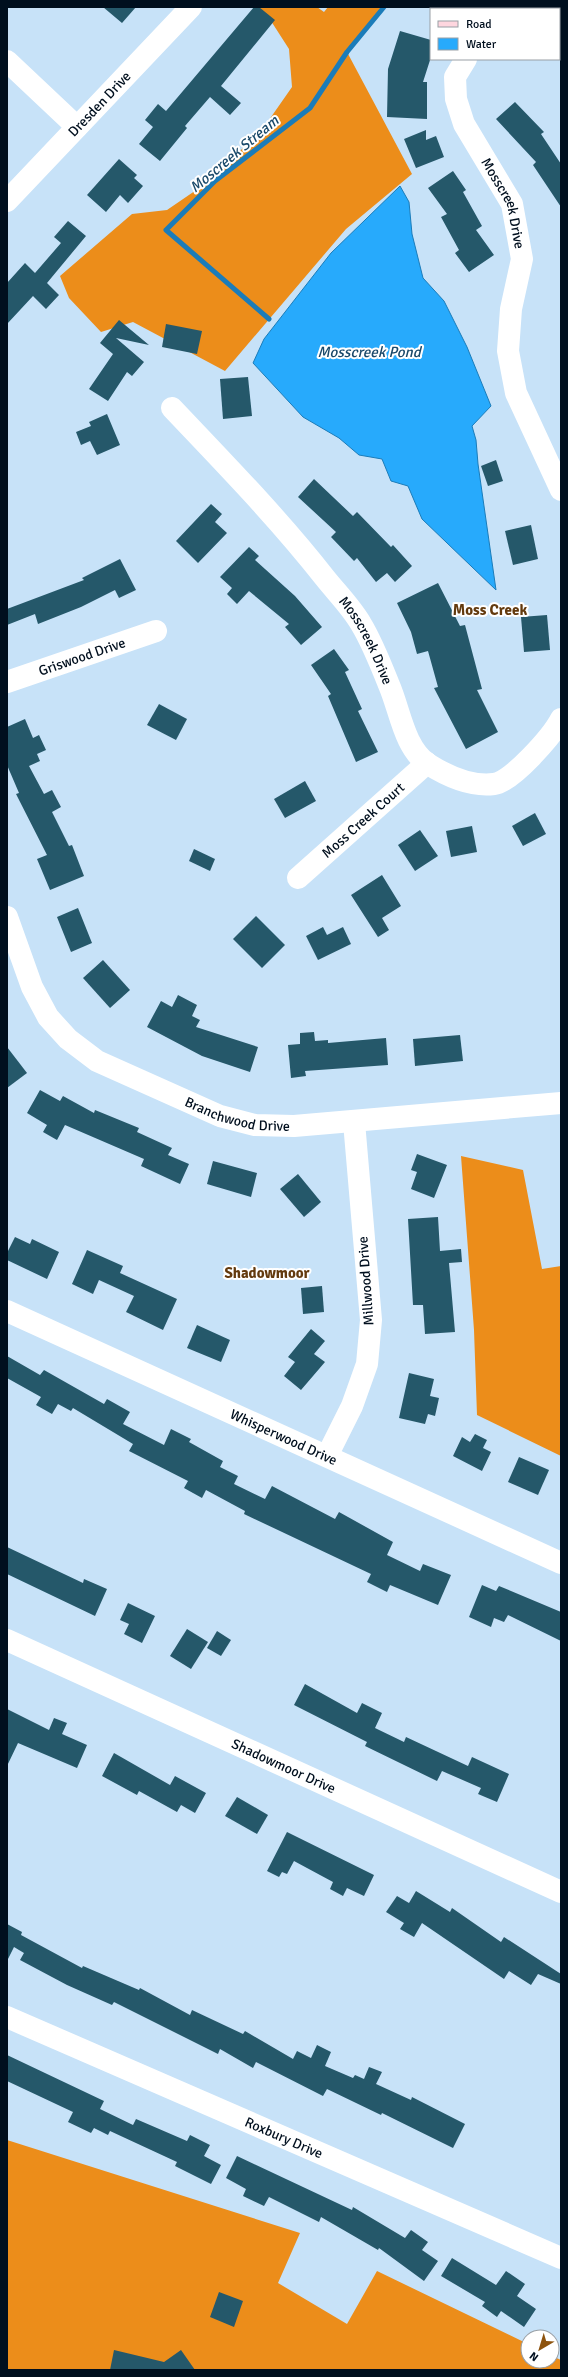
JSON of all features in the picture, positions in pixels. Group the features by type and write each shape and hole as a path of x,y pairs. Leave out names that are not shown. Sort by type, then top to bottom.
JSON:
{"street":[{"name":"Dresden Drive","path":"7,201 191,7"},
{"name":"Mosscreek Drive","path":"465,60 455,77 456,99 464,124 512,204 522,260 511,309 508,351 516,393 561,490"},
{"path":"7,61 77,127"},
{"name":"Mosscreek Drive","path":"172,408 287,531 361,623 390,686 403,725 415,749 427,763 451,777 467,782 496,784 522,767 556,730 561,719"},
{"name":"Griswood Drive","path":"7,682 156,631"},
{"name":"Moss Creek Court","path":"298,878 427,763"},
{"name":"Branchwood Drive","path":"7,917 32,987 48,1017 68,1039 97,1062 182,1101 220,1116 255,1125 294,1126 561,1103"},
{"name":"Millwood Drive","path":"327,1456 352,1406 367,1364 371,1320 354,1122"},
{"name":"Whisperwood Drive","path":"7,1311 561,1563"},
{"name":"Shadowmoor Drive","path":"7,1640 561,1892"},
{"name":"Roxbury Drive","path":"7,2017 561,2258"}],"shaded area":[{"path":"258,7 317,7 324,12 328,7 384,7 347,52 412,174 346,229 225,371 133,322 101,332 69,298 60,276 132,214 167,210 205,184 262,130 292,87 289,49 271,21"},
{"path":"461,1156 523,1170 542,1269 561,1266 561,1456 477,1415 474,1330"},
{"path":"7,2140 300,2233 278,2283 347,2324 377,2271 520,2340 520,2369 560,2369 561,2360 561,2370 7,2370"}],"water":[{"name":"Mosscreek Pond","path":"400,186 409,202 412,234 423,278 444,301 467,347 491,406 472,426 476,440 496,590 422,519 408,486 391,481 382,459 359,455 339,438 303,417 253,363 264,339 331,253"}],"building":[{"path":"103,7 136,7 122,23"},
{"path":"254,7 259,7 275,20 221,86 241,103 230,115 210,97 185,126 187,128 160,161 139,144 153,127 145,120 158,104 166,111"},
{"path":"400,31 430,40 430,60 423,82 427,82 427,119 387,117 388,69"},
{"path":"515,102 544,132 541,134 561,164 561,207 533,165 536,162 496,119"},
{"path":"426,130 426,140 436,136 444,157 416,168 404,139"},
{"path":"119,159 137,175 134,178 143,186 128,203 120,195 106,212 87,195"},
{"path":"453,171 466,190 463,192 482,226 476,230 494,255 469,272 455,253 459,250 441,217 447,214 428,188"},
{"path":"68,221 86,236 47,283 59,295 46,309 33,296 7,324 7,283 25,263 35,273 61,243 54,237"},
{"path":"119,320 149,345 116,338 144,362 132,376 127,372 108,401 89,389 113,354 100,343"},
{"path":"166,324 202,331 197,354 162,347"},
{"path":"248,377 252,416 223,419 220,379"},
{"path":"107,414 120,445 97,455 90,441 81,445 76,432 91,426 89,422"},
{"path":"496,460 503,481 488,486 481,466"},
{"path":"314,479 353,516 357,512 391,547 393,545 412,566 395,582 387,573 376,582 357,558 354,561 331,537 336,532 298,497"},
{"path":"211,504 222,514 215,522 227,533 198,563 176,541"},
{"path":"531,525 538,559 513,565 505,531"},
{"path":"249,547 259,556 255,560 295,596 322,627 301,645 285,627 289,624 249,591 237,604 227,594 232,588 220,577"},
{"path":"120,559 136,590 119,598 115,590 81,607 38,624 35,614 7,625 7,609 84,580 82,578"},
{"path":"438,583 460,626 465,625 482,689 477,690 498,732 466,749 434,688 438,687 428,651 417,654 411,632 397,603"},
{"path":"547,615 550,650 524,652 521,617"},
{"path":"334,649 349,670 345,672 362,709 358,711 378,752 356,762 328,696 331,694 311,665"},
{"path":"159,704 187,719 176,740 147,725"},
{"path":"25,719 33,738 39,735 46,750 37,754 40,761 29,766 44,794 52,790 61,807 52,812 69,846 72,845 84,876 50,890 37,859 47,855 16,794 19,793 7,765 7,727"},
{"path":"305,781 316,801 285,818 274,799"},
{"path":"535,813 546,834 523,846 512,826"},
{"path":"472,826 477,852 451,857 446,831"},
{"path":"420,830 438,856 415,871 398,845"},
{"path":"194,849 215,859 210,871 189,861"},
{"path":"382,875 401,906 382,918 389,930 378,937 351,895"},
{"path":"78,908 92,943 71,952 57,917"},
{"path":"256,916 285,945 262,968 233,939"},
{"path":"323,927 327,935 343,927 351,944 318,960 306,936"},
{"path":"103,960 130,990 110,1008 83,978"},
{"path":"178,995 197,1005 192,1016 200,1020 196,1027 258,1047 250,1072 202,1056 147,1027 161,1001 172,1007"},
{"path":"314,1032 315,1041 328,1040 328,1043 386,1038 388,1065 305,1071 306,1076 291,1078 288,1045 300,1044 300,1033"},
{"path":"460,1035 463,1061 415,1066 413,1039"},
{"path":"7,1047 27,1073 7,1088"},
{"path":"40,1090 60,1101 63,1096 94,1113 95,1110 139,1128 137,1132 172,1148 168,1155 189,1164 180,1184 141,1166 144,1159 65,1125 57,1140 43,1132 47,1125 27,1113"},
{"path":"417,1154 447,1165 434,1198 411,1189 417,1172 411,1170"},
{"path":"213,1161 257,1173 251,1197 207,1184"},
{"path":"298,1174 321,1202 304,1217 280,1189"},
{"path":"438,1217 440,1251 461,1249 462,1262 449,1263 455,1332 425,1334 423,1305 413,1305 408,1219"},
{"path":"15,1237 30,1244 32,1239 59,1252 47,1279 7,1260 7,1253"},
{"path":"87,1250 123,1266 120,1273 177,1299 163,1330 126,1312 134,1296 99,1280 93,1294 72,1284"},
{"path":"322,1286 324,1312 303,1314 301,1288"},
{"path":"197,1325 230,1340 221,1362 187,1348"},
{"path":"311,1329 325,1341 314,1354 325,1362 301,1390 284,1376 295,1362 288,1357"},
{"path":"7,1356 40,1375 44,1370 104,1404 107,1399 130,1412 123,1424 164,1445 171,1429 191,1439 189,1442 223,1461 220,1467 238,1476 234,1484 265,1499 272,1486 335,1519 339,1512 393,1542 387,1555 420,1571 423,1564 451,1575 438,1605 390,1585 387,1592 367,1582 371,1574 244,1514 245,1511 206,1490 202,1498 184,1488 188,1481 129,1451 133,1444 73,1408 71,1411 58,1404 52,1414 36,1405 41,1397 7,1378"},
{"path":"409,1373 434,1379 430,1396 439,1398 435,1416 428,1414 425,1424 399,1418"},
{"path":"475,1434 487,1440 483,1448 491,1452 482,1471 453,1456 462,1437 470,1442"},
{"path":"519,1457 549,1470 538,1495 508,1482"},
{"path":"7,1547 83,1583 84,1579 107,1589 95,1616 7,1574"},
{"path":"482,1585 496,1591 499,1586 561,1612 561,1641 508,1615 504,1622 494,1618 491,1627 469,1617"},
{"path":"128,1603 155,1616 142,1643 124,1634 129,1624 120,1620"},
{"path":"187,1629 208,1642 191,1669 170,1656"},
{"path":"217,1631 231,1640 221,1656 207,1648"},
{"path":"305,1684 357,1713 362,1703 382,1713 375,1728 404,1742 406,1737 468,1766 472,1757 509,1774 497,1802 478,1794 481,1788 442,1771 437,1781 365,1746 367,1742 294,1705"},
{"path":"7,1709 49,1730 54,1718 67,1723 62,1734 87,1745 77,1768 18,1743 7,1766"},
{"path":"114,1753 170,1785 175,1776 206,1793 195,1813 181,1805 177,1812 139,1791 137,1795 102,1776"},
{"path":"237,1797 268,1815 257,1834 225,1816"},
{"path":"287,1832 374,1875 364,1896 347,1888 343,1896 330,1889 333,1882 294,1861 287,1874 282,1872 279,1877 267,1871"},
{"path":"416,1891 450,1912 452,1908 501,1942 504,1937 561,1974 561,1984 538,1974 531,1985 509,1971 504,1979 422,1923 414,1937 400,1929 404,1923 386,1912 397,1896 409,1903"},
{"path":"7,1924 22,1932 21,1935 82,1968 83,1966 139,1990 140,1988 190,2015 192,2010 243,2034 245,2031 293,2059 297,2051 311,2058 317,2045 331,2052 325,2066 353,2078 355,2075 364,2079 369,2067 382,2072 376,2084 411,2100 412,2097 465,2124 453,2148 382,2113 381,2115 327,2089 323,2096 256,2062 253,2068 220,2049 218,2054 114,2002 112,2005 67,1985 20,1960 24,1953 14,1947 7,1961"},
{"path":"7,2055 104,2101 100,2109 133,2125 136,2119 187,2141 190,2135 210,2145 204,2156 221,2165 211,2184 175,2166 177,2162 110,2131 108,2135 94,2128 91,2133 68,2122 73,2112 7,2081"},
{"path":"237,2156 352,2210 353,2207 405,2238 411,2230 428,2242 422,2250 438,2261 424,2281 379,2248 378,2250 321,2217 319,2222 269,2197 264,2206 243,2196 246,2189 226,2178"},
{"path":"452,2258 496,2285 506,2271 525,2284 517,2296 536,2309 524,2327 501,2311 497,2317 482,2306 485,2302 441,2276"},
{"path":"219,2292 243,2301 234,2327 210,2317"},
{"path":"114,2350 164,2362 181,2350 195,2370 110,2370"}],"waterway":[{"name":"Moscreek Stream","path":"269,319 166,230 215,181 310,108 347,52 384,7"}],"district":[{"name":"Moss Creek","path":"490,610"},
{"name":"Shadowmoor","path":"267,1273"}]}
